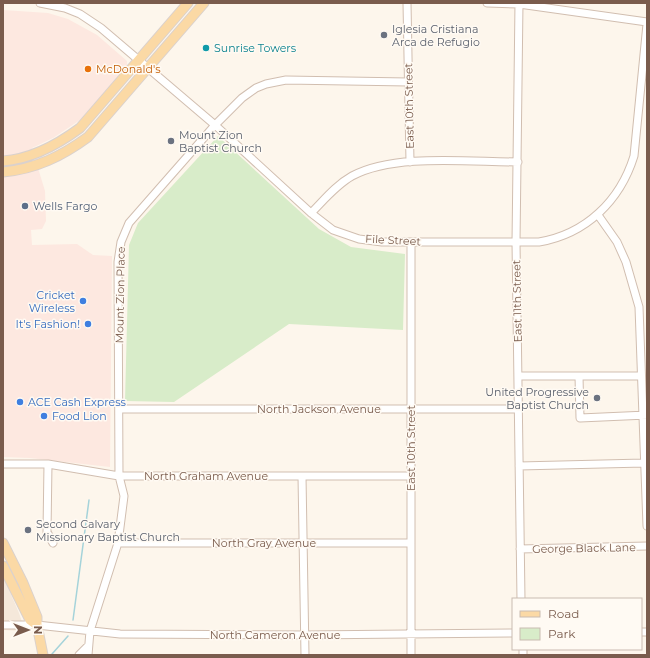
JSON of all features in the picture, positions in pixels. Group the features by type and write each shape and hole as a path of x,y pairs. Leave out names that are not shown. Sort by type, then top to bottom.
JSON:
{"main road":[{"path":"3,161 37,154 60,142 80,128 188,3"},
{"path":"3,172 40,164 66,153 88,137 204,3"},
{"path":"3,543 37,617 37,625 43,655"},
{"path":"3,555 9,567 15,567"},
{"path":"3,566 30,620 37,625"}],"street":[{"name":"File Street","path":"40,3 65,8 80,14 101,28 216,125 311,213 333,230 358,239 382,242 539,242 561,237 598,215 615,197 627,176 634,156 647,23"},
{"name":"East 10th Street","path":"407,3 410,162"},
{"path":"487,3 518,3 647,23"},
{"name":"East 11th Street","path":"518,3 518,162 516,242 521,598"},
{"name":"Mount Zion Place","path":"88,655 90,631 118,543 124,496 120,476 118,262 121,242 129,223 216,125 250,92 276,81 316,80 408,82"},
{"path":"311,213 333,191 355,175 387,164 410,162 518,162"},
{"path":"598,215 617,242 626,262 639,307 643,329 641,376 645,415 644,463 647,526"},
{"name":"East 10th Street","path":"411,242 411,655"},
{"path":"518,376 641,376"},
{"path":"579,376 580,418 645,415"},
{"name":"North Jackson Avenue","path":"120,409 518,409"},
{"path":"519,466 644,463"},
{"name":"North Graham Avenue","path":"3,464 48,464 120,476 411,476"},
{"path":"48,464 47,532 52,543"},
{"path":"302,476 305,655"},
{"name":"North Gray Avenue","path":"118,543 411,543"},
{"name":"George Black Lane","path":"520,549 647,546"},
{"name":"North Cameron Avenue","path":"3,624 37,625 120,634 305,635 512,632"},
{"path":"79,655 88,646"}],"shaded area":[{"path":"3,10 48,13 68,19 97,35 127,61 127,66 80,120 53,138 32,148 45,191 46,221 42,229 31,230 32,245 77,244 93,255 112,256 110,467 30,458 3,457"},
{"path":"3,576 19,613 25,631 3,630"}],"green space":[{"path":"218,136 319,229 351,247 405,254 403,330 289,324 174,402 125,401 129,245 138,223"}],"waterway":[{"path":"73,620 89,500"},
{"path":"52,654 68,636"}],"place":[{"name":"Iglesia Cristiana Arca de Refugio","path":"384,35"},
{"name":"Sunrise Towers","path":"206,48"},
{"name":"McDonald's","path":"88,69"},
{"name":"Mount Zion Baptist Church","path":"171,141"},
{"name":"Wells Fargo","path":"25,206"},
{"name":"Cricket Wireless","path":"83,301"},
{"name":"It's Fashion!","path":"88,324"},
{"name":"United Progressive Baptist Church","path":"597,398"},
{"name":"ACE Cash Express","path":"20,402"},
{"name":"Food Lion","path":"44,416"},
{"name":"Second Calvary Missionary Baptist Church","path":"28,530"}]}
